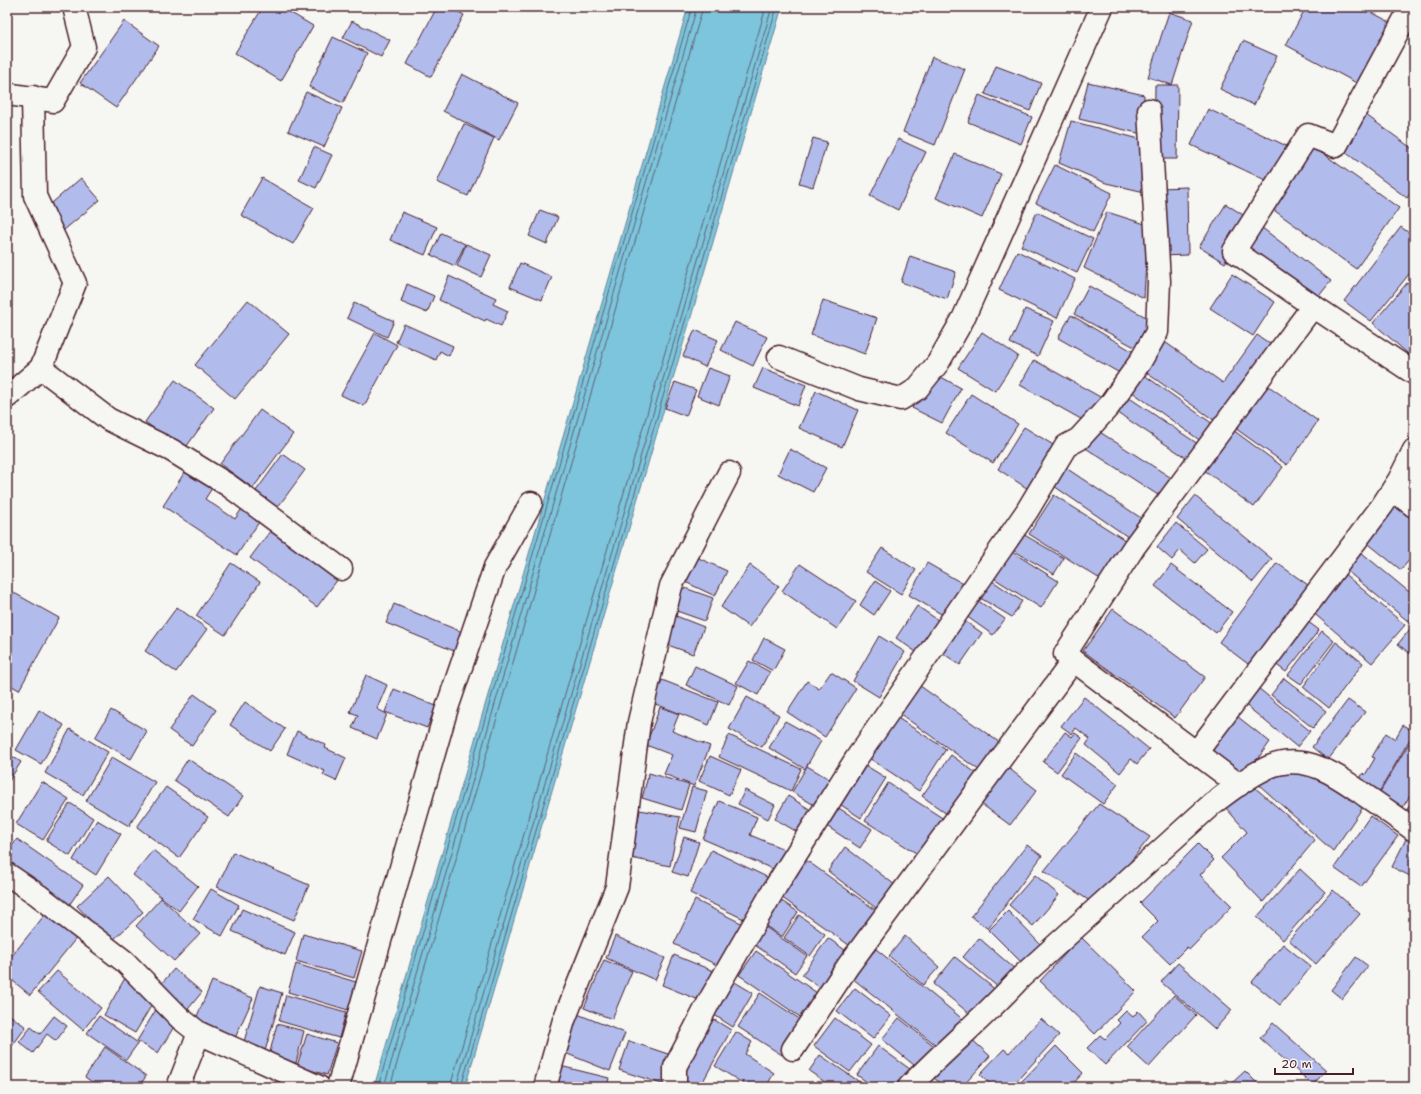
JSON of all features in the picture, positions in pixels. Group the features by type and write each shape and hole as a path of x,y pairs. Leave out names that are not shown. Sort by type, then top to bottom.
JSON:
{"street":[{"path":"7,94 53,101 84,46 74,7"},
{"path":"779,357 859,389 901,399 917,389 938,363 963,319 1102,7"},
{"path":"1411,7 1336,146 1308,136 1234,251 1313,306 1414,373"},
{"path":"7,397 41,368 75,283 35,196 33,97"},
{"path":"675,1087 675,1067 711,998 776,886 856,759 1027,511 1066,446 1079,439 1109,406 1140,362 1157,332 1159,281 1149,110"},
{"path":"1239,785 1065,654 1134,547 1313,306"},
{"path":"41,368 108,419 172,450 228,485 341,569"},
{"path":"1196,753 1393,490 1414,450"},
{"path":"545,1087 564,1020 617,887 639,722 671,586 729,473"},
{"path":"1393,490 1414,506"},
{"path":"338,1087 449,703 495,567 531,503"},
{"path":"793,1049 853,959 1073,661"},
{"path":"909,1087 937,1058 999,1002 1022,977 1212,804 1239,785 1269,767 1290,762 1314,766 1332,773 1414,830"},
{"path":"7,874 38,895 124,961 181,1019 199,1033 318,1087"},
{"path":"178,1087 199,1033"}],"water":[{"path":"688,7 782,7 465,1087 374,1087"}],"building":[{"path":"263,7 281,7 313,26 281,81 235,53"},
{"path":"437,7 450,7 464,15 431,77 407,64"},
{"path":"1306,7 1362,7 1397,26 1364,87 1286,45"},
{"path":"1169,12 1193,20 1172,85 1148,77"},
{"path":"124,21 159,46 116,108 80,83"},
{"path":"352,21 390,40 381,57 343,38"},
{"path":"333,37 367,53 343,103 309,87"},
{"path":"1243,41 1277,56 1254,105 1220,89"},
{"path":"932,57 965,69 935,145 903,132"},
{"path":"996,66 1041,83 1030,111 985,94"},
{"path":"462,74 518,103 499,140 443,111"},
{"path":"1088,82 1144,95 1142,134 1079,119"},
{"path":"1155,85 1178,85 1177,159 1154,159"},
{"path":"306,92 342,108 324,147 288,131"},
{"path":"979,95 1032,117 1021,144 968,122"},
{"path":"1208,109 1293,149 1276,185 1191,145"},
{"path":"1362,112 1414,150 1414,188 1407,198 1337,146"},
{"path":"1071,121 1147,141 1149,193 1106,183 1059,163"},
{"path":"464,124 494,138 468,196 437,182"},
{"path":"813,138 827,142 813,187 799,183"},
{"path":"898,139 926,152 898,210 870,196"},
{"path":"1311,145 1399,208 1356,269 1268,206"},
{"path":"314,147 332,155 316,188 299,180"},
{"path":"955,154 1001,174 982,218 936,198"},
{"path":"1055,165 1112,193 1093,232 1036,203"},
{"path":"81,178 100,200 64,230 46,208"},
{"path":"262,178 314,208 293,244 241,215"},
{"path":"1187,187 1188,255 1162,256 1160,188"},
{"path":"1226,204 1251,220 1225,263 1199,247"},
{"path":"540,210 558,217 547,244 529,236"},
{"path":"402,212 437,227 425,255 390,240"},
{"path":"1037,212 1093,239 1077,273 1021,246"},
{"path":"1107,212 1148,225 1144,298 1084,268"},
{"path":"1261,227 1331,281 1314,302 1245,248"},
{"path":"1401,227 1414,237 1414,268 1371,321 1344,301"},
{"path":"441,233 465,244 455,266 431,255"},
{"path":"466,244 491,255 481,277 457,266"},
{"path":"1017,251 1075,279 1057,318 999,290"},
{"path":"910,256 956,272 947,299 901,282"},
{"path":"520,263 552,277 542,300 510,287"},
{"path":"1232,274 1275,302 1253,336 1210,308"},
{"path":"449,276 496,298 493,304 508,311 501,326 486,319 485,321 439,300"},
{"path":"1407,283 1414,289 1414,359 1373,323"},
{"path":"407,284 434,296 427,313 401,302"},
{"path":"1089,286 1155,322 1140,350 1074,314"},
{"path":"248,300 289,334 235,399 195,365"},
{"path":"823,300 877,318 865,354 811,335"},
{"path":"354,303 394,321 387,337 347,318"},
{"path":"1025,309 1054,321 1038,356 1010,343"},
{"path":"1071,315 1137,354 1125,376 1058,338"},
{"path":"735,322 767,337 753,366 721,350"},
{"path":"404,324 453,346 449,356 440,351 436,360 396,342"},
{"path":"695,330 718,340 705,367 683,356"},
{"path":"982,332 1018,356 995,391 958,368"},
{"path":"375,333 397,345 364,406 341,395"},
{"path":"1257,335 1275,347 1221,425 1141,369 1162,340 1223,383"},
{"path":"1034,360 1102,398 1088,423 1020,385"},
{"path":"708,368 730,376 719,405 697,396"},
{"path":"763,368 806,385 798,406 754,388"},
{"path":"932,372 961,388 942,423 912,408"},
{"path":"1140,372 1217,427 1205,444 1128,389"},
{"path":"175,380 214,408 184,450 145,422"},
{"path":"675,382 696,390 686,416 665,408"},
{"path":"1263,382 1318,421 1287,465 1232,426"},
{"path":"816,391 858,410 842,447 799,428"},
{"path":"1122,393 1201,446 1191,461 1112,409"},
{"path":"971,394 1018,424 993,463 946,433"},
{"path":"260,410 293,434 253,488 220,464"},
{"path":"1024,427 1055,446 1028,489 998,469"},
{"path":"1095,429 1173,479 1161,497 1084,447"},
{"path":"1233,430 1283,467 1254,507 1204,470"},
{"path":"790,449 826,468 813,492 778,474"},
{"path":"283,454 305,470 275,511 253,495"},
{"path":"1063,466 1141,518 1128,537 1051,484"},
{"path":"188,467 214,485 205,499 235,519 245,504 263,516 237,555 163,506"},
{"path":"1054,495 1125,540 1100,579 1029,534"},
{"path":"1195,496 1272,559 1253,582 1177,519"},
{"path":"1400,498 1414,510 1414,554 1401,570 1365,541"},
{"path":"1176,523 1207,549 1195,563 1180,550 1172,560 1157,547"},
{"path":"274,526 341,575 317,607 250,558"},
{"path":"1021,533 1064,558 1054,574 1011,549"},
{"path":"882,548 916,570 901,594 866,572"},
{"path":"1356,548 1414,596 1414,615 1409,622 1341,566"},
{"path":"1009,550 1058,581 1041,608 992,577"},
{"path":"692,555 727,571 715,596 681,580"},
{"path":"1414,562 1414,576 1407,570"},
{"path":"231,563 260,582 225,635 196,616"},
{"path":"927,563 967,586 948,618 909,595"},
{"path":"1277,563 1315,590 1256,670 1219,642"},
{"path":"800,564 856,601 837,629 782,591"},
{"path":"750,565 779,586 749,627 721,607"},
{"path":"1171,565 1232,612 1216,633 1155,586"},
{"path":"1342,572 1405,625 1372,663 1310,610"},
{"path":"988,578 1022,601 1012,617 977,596"},
{"path":"875,581 890,591 874,615 860,605"},
{"path":"679,586 713,598 705,621 671,609"},
{"path":"7,589 59,618 19,690 7,683"},
{"path":"977,600 1005,619 993,635 966,616"},
{"path":"394,604 462,632 454,651 386,623"},
{"path":"917,606 944,624 922,656 896,638"},
{"path":"177,607 207,629 176,672 145,651"},
{"path":"1113,609 1205,677 1175,718 1083,651"},
{"path":"676,616 704,627 693,654 665,644"},
{"path":"959,617 982,633 960,665 937,649"},
{"path":"1303,618 1319,630 1286,672 1270,660"},
{"path":"1414,624 1414,657 1398,644"},
{"path":"1322,631 1334,641 1301,684 1288,675"},
{"path":"879,636 905,652 879,697 853,681"},
{"path":"764,638 785,649 773,671 753,660"},
{"path":"1336,642 1363,663 1329,708 1303,687"},
{"path":"749,661 770,672 758,695 736,683"},
{"path":"695,666 738,686 729,705 686,685"},
{"path":"831,672 856,688 825,737 787,712 807,681 819,689"},
{"path":"366,675 387,685 377,709 387,714 377,739 352,728 358,715 350,712"},
{"path":"1284,678 1326,711 1313,728 1271,695"},
{"path":"662,680 718,702 709,725 653,703"},
{"path":"916,683 1003,745 983,773 896,711"},
{"path":"1257,687 1310,731 1297,747 1243,703"},
{"path":"394,689 436,706 427,728 385,712"},
{"path":"194,694 216,710 192,746 169,730"},
{"path":"747,697 779,715 762,747 729,729"},
{"path":"1084,697 1149,749 1137,764 1131,759 1120,773 1086,745 1090,739 1076,728 1072,734 1061,726"},
{"path":"1348,700 1365,712 1328,760 1312,747"},
{"path":"245,702 285,729 270,751 230,725"},
{"path":"660,707 679,714 672,731 710,746 694,786 664,774 672,755 646,745"},
{"path":"39,710 64,725 41,764 16,750"},
{"path":"111,710 147,731 131,759 95,738"},
{"path":"1233,713 1270,742 1245,776 1207,747"},
{"path":"896,717 946,749 919,791 869,758"},
{"path":"785,721 821,741 805,769 769,748"},
{"path":"1403,725 1414,732 1378,794 1358,783 1363,773 1365,775 1375,758 1372,757 1386,733 1395,739"},
{"path":"70,729 108,752 83,795 45,773"},
{"path":"297,731 326,745 325,748 346,758 336,781 323,775 325,771 287,754"},
{"path":"1065,732 1072,737 1075,733 1082,738 1057,772 1043,762"},
{"path":"729,735 801,769 791,791 719,757"},
{"path":"1414,735 1414,789 1403,807 1380,792"},
{"path":"7,753 21,762 7,784"},
{"path":"1076,753 1118,784 1103,804 1061,774"},
{"path":"951,755 980,776 951,817 922,796"},
{"path":"710,756 741,770 729,795 699,781"},
{"path":"112,757 155,782 129,826 86,801"},
{"path":"188,759 243,796 229,817 174,780"},
{"path":"860,762 886,778 861,818 835,801"},
{"path":"807,766 836,783 821,809 792,792"},
{"path":"1007,767 1037,790 1010,825 980,803"},
{"path":"1305,770 1363,807 1333,851 1258,784 1278,772"},
{"path":"649,773 689,785 681,810 642,798"},
{"path":"42,782 69,799 43,840 16,824"},
{"path":"888,783 947,821 924,858 865,821"},
{"path":"1252,785 1315,840 1263,902 1221,858 1247,832 1225,807"},
{"path":"166,787 208,817 179,858 137,827"},
{"path":"692,787 707,791 696,832 680,828"},
{"path":"745,790 775,805 768,819 738,804"},
{"path":"788,796 811,810 799,833 775,819"},
{"path":"1414,799 1414,816 1406,811"},
{"path":"719,801 757,817 750,835 791,852 782,873 703,839"},
{"path":"70,803 93,818 70,856 46,841"},
{"path":"1099,804 1150,837 1096,905 1044,871"},
{"path":"837,807 872,829 860,848 825,825"},
{"path":"640,810 680,817 670,866 631,858"},
{"path":"1370,816 1398,836 1361,887 1334,868"},
{"path":"97,820 121,834 96,875 73,860"},
{"path":"684,837 699,842 688,877 672,872"},
{"path":"17,839 83,885 65,911 7,872 7,853"},
{"path":"1406,839 1414,843 1414,878 1392,867"},
{"path":"1198,844 1214,860 1200,875 1232,906 1190,949 1187,947 1170,964 1142,937 1158,921 1140,903"},
{"path":"1027,845 1042,856 988,929 971,916"},
{"path":"845,847 899,888 881,912 828,871"},
{"path":"153,850 198,886 179,911 133,875"},
{"path":"711,850 773,880 752,923 690,893"},
{"path":"233,852 309,885 294,920 217,887"},
{"path":"806,860 881,914 856,950 781,897"},
{"path":"1300,869 1325,892 1283,940 1257,917"},
{"path":"1035,875 1059,895 1033,926 1009,905"},
{"path":"109,876 143,912 111,942 77,906"},
{"path":"211,889 239,905 222,936 193,919"},
{"path":"1333,890 1360,914 1316,964 1289,940"},
{"path":"774,896 798,912 782,937 757,920"},
{"path":"161,898 200,934 174,961 136,926"},
{"path":"695,900 745,925 723,968 674,944"},
{"path":"242,909 295,932 285,955 232,931"},
{"path":"1008,911 1043,947 1024,965 989,930"},
{"path":"47,912 78,936 30,995 7,976 7,962"},
{"path":"799,915 825,934 810,956 784,938"},
{"path":"761,924 807,956 795,973 749,941"},
{"path":"303,934 362,951 354,978 296,961"},
{"path":"615,936 665,958 655,980 606,958"},
{"path":"905,936 939,967 923,985 889,956"},
{"path":"1081,937 1136,991 1095,1034 1040,981"},
{"path":"828,938 852,955 825,991 802,975"},
{"path":"979,938 1016,970 1000,989 963,957"},
{"path":"1283,944 1311,967 1280,1005 1252,982"},
{"path":"876,949 965,1021 941,1049 852,978"},
{"path":"756,951 823,997 806,1021 739,975"},
{"path":"674,955 716,972 704,1002 662,985"},
{"path":"955,957 997,991 975,1018 933,984"},
{"path":"1356,957 1368,966 1342,999 1331,990"},
{"path":"604,960 632,971 612,1019 584,1008"},
{"path":"1178,963 1232,1010 1215,1029 1161,982"},
{"path":"296,964 356,982 348,1010 288,992"},
{"path":"174,969 202,992 184,1014 156,990"},
{"path":"57,971 101,1008 83,1030 38,992"},
{"path":"125,978 157,996 135,1033 104,1015"},
{"path":"728,978 753,993 733,1027 708,1011"},
{"path":"212,981 253,998 235,1038 195,1021"},
{"path":"260,986 282,993 265,1051 243,1045"},
{"path":"855,988 891,1016 873,1039 837,1011"},
{"path":"760,993 804,1022 782,1055 738,1027"},
{"path":"286,995 346,1012 339,1038 279,1021"},
{"path":"1174,995 1196,1015 1149,1067 1127,1047"},
{"path":"157,1008 178,1020 158,1053 137,1041"},
{"path":"1126,1011 1133,1017 1138,1011 1147,1021 1105,1065 1087,1048 1100,1035 1105,1039 1120,1023 1117,1020"},
{"path":"7,1013 26,1027 12,1046 7,1042"},
{"path":"575,1013 625,1033 610,1071 560,1051"},
{"path":"54,1016 67,1026 56,1041 47,1034 33,1053 19,1042 31,1027 40,1034"},
{"path":"99,1016 138,1043 126,1060 87,1033"},
{"path":"708,1016 731,1030 700,1087 692,1087 678,1080"},
{"path":"835,1018 871,1045 850,1072 814,1046"},
{"path":"899,1018 938,1049 920,1070 882,1039"},
{"path":"1041,1019 1059,1035 1011,1087 993,1087 980,1074 1004,1049 1009,1053"},
{"path":"1273,1023 1326,1070 1313,1085 1260,1038"},
{"path":"277,1024 304,1031 296,1063 269,1056"},
{"path":"736,1032 752,1042 745,1054 774,1073 766,1087 749,1087 715,1066"},
{"path":"307,1034 337,1043 327,1075 297,1066"},
{"path":"968,1036 990,1056 962,1087 944,1087 931,1075"},
{"path":"629,1041 677,1057 668,1086 619,1070"},
{"path":"878,1046 914,1072 904,1087 874,1087 857,1075"},
{"path":"1056,1046 1083,1073 1070,1087 1016,1087"},
{"path":"105,1047 146,1076 139,1087 99,1087 85,1077"},
{"path":"820,1055 867,1087 832,1087 809,1071"},
{"path":"556,1065 609,1078 607,1087 551,1087"},
{"path":"1245,1071 1261,1087 1236,1087 1232,1083"},
{"path":"1226,1079 1234,1087 1217,1087"},
{"path":"928,1082 933,1087 922,1087"}]}
